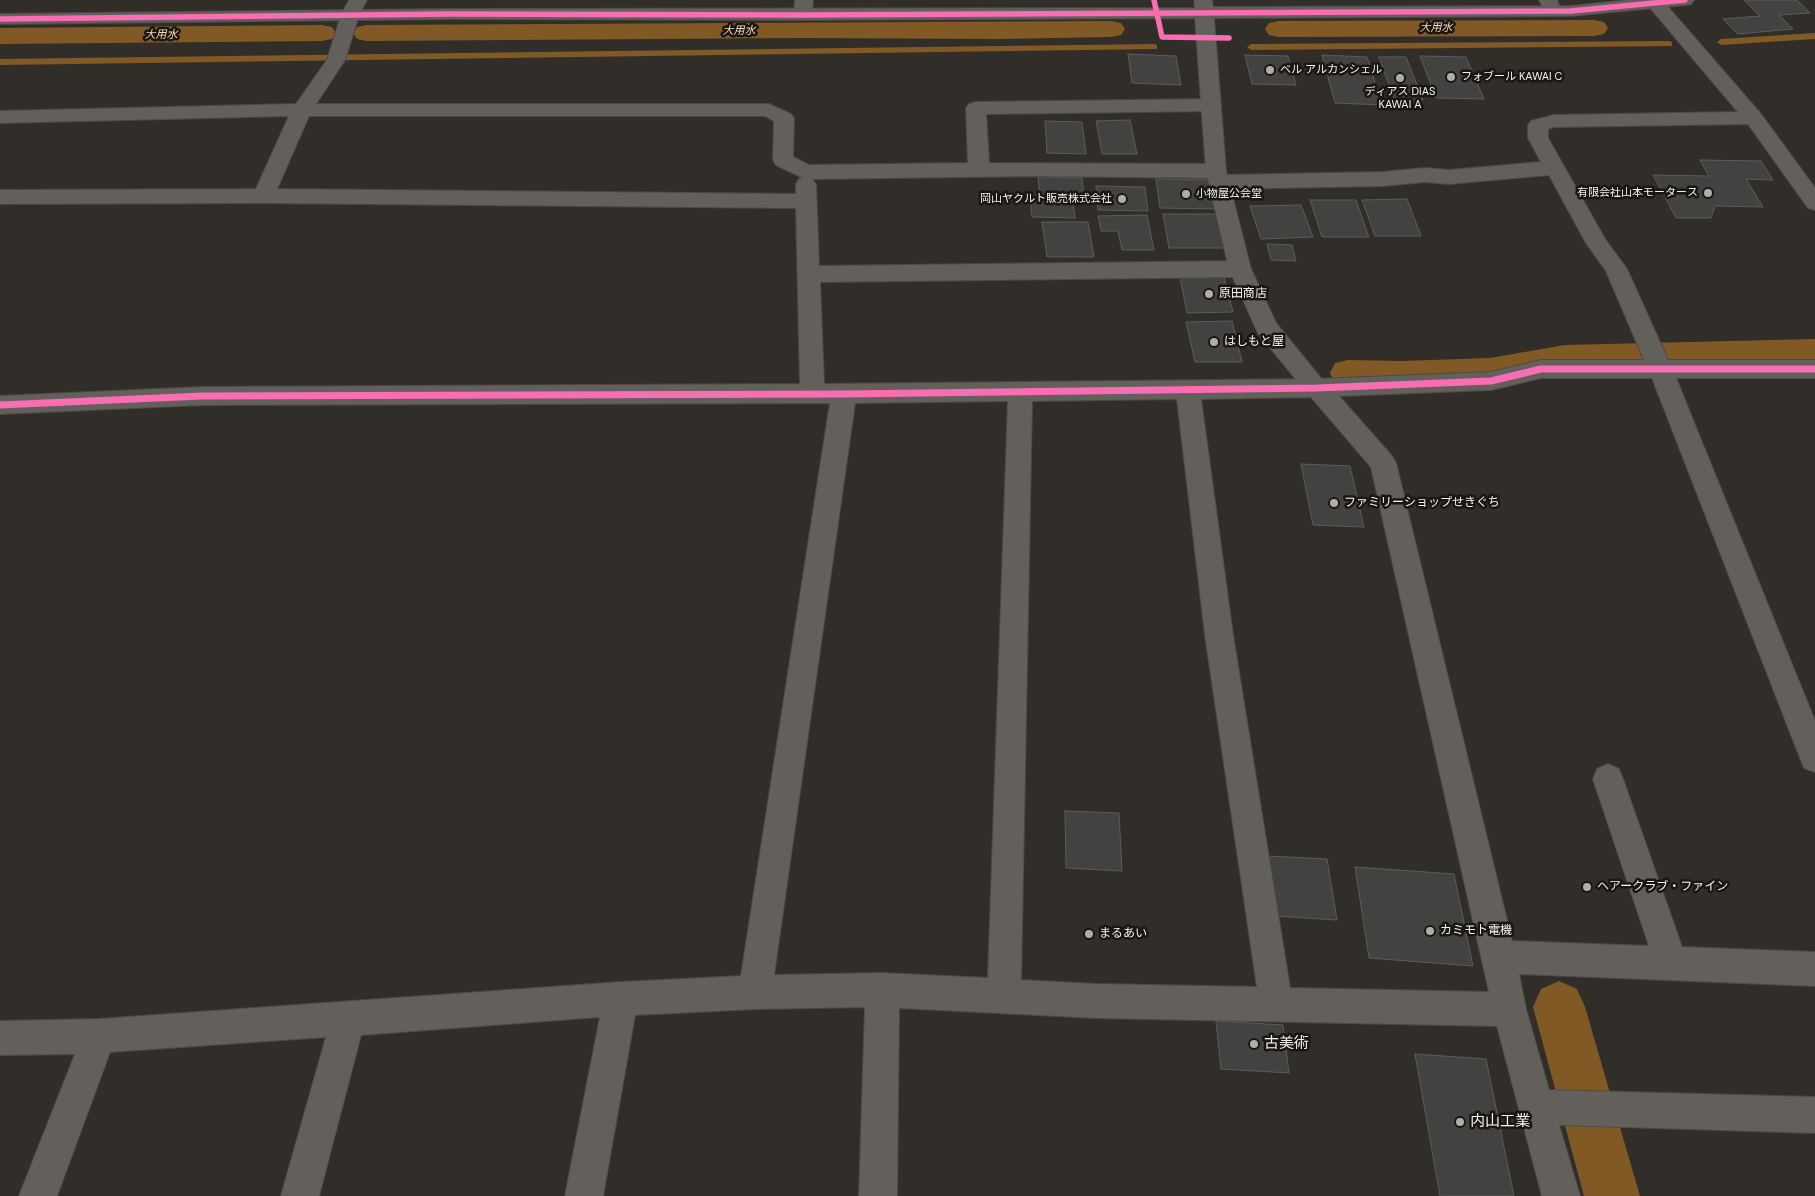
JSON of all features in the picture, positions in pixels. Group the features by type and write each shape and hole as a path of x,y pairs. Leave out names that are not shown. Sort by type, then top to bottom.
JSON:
{"street":[{"path":"0,19 354,8 1550,6 1655,3 1685,0"},
{"path":"1655,3 1754,118 1815,203"},
{"path":"1204,6 1217,176 1240,268 1266,327 1383,463 1510,1009 1561,1196"},
{"path":"263,196 302,110 336,60 354,8"},
{"path":"979,170 976,108 1211,105"},
{"path":"0,117 302,110 769,110 784,118 783,160 806,172 979,170 1383,179 1425,174 1449,177 1556,168"},
{"path":"1754,118 1554,121 1538,125 1538,138 1597,242 1616,269 1660,369 1815,758"},
{"path":"806,172 812,392"},
{"path":"0,197 263,196 806,201"},
{"path":"809,274 1240,268"},
{"path":"0,405 202,396 812,392 844,394 1317,388 1491,381 1541,369 1815,368"},
{"path":"1188,389 1219,635 1276,1004"},
{"path":"1004,997 1020,391"},
{"path":"755,992 844,394"},
{"path":"1608,779 1671,963"},
{"path":"1499,957 1815,969"},
{"path":"0,1038 99,1036 621,999 755,992 882,990 1004,997 1510,1009"},
{"path":"878,1196 882,990"},
{"path":"584,1196 621,999"},
{"path":"300,1196 348,1018"},
{"path":"38,1196 99,1036"},
{"path":"1536,1107 1815,1116"}],"building":[{"path":"1744,0 1797,0 1810,13 1779,15 1793,29 1738,34 1723,19 1760,16"},
{"path":"1128,54 1176,56 1181,85 1132,83"},
{"name":"ベル アルカンシェル","path":"1245,55 1288,56 1296,85 1252,84"},
{"path":"1322,55 1367,57 1382,105 1335,103"},
{"name":"フォブール KAWAI C","path":"1420,56 1466,57 1484,99 1436,98"},
{"name":"ディアス DIAS KAWAI A","path":"1379,57 1406,57 1423,100 1394,99"},
{"path":"1130,120 1137,154 1102,154 1096,121"},
{"path":"1045,121 1082,122 1086,154 1047,153"},
{"name":"有限会社山本モータース","path":"1700,160 1761,161 1773,180 1746,179 1763,207 1715,206 1711,218 1676,218 1653,175 1709,176"},
{"path":"1038,177 1082,178 1084,197 1040,196"},
{"name":"小物屋公会堂","path":"1156,179 1211,180 1217,209 1160,208"},
{"name":"岡山ヤクルト販売株式会社","path":"1096,186 1145,187 1148,211 1098,210"},
{"path":"1030,196 1072,196 1075,218 1032,217"},
{"path":"1407,199 1421,236 1375,236 1362,200"},
{"path":"1310,200 1356,200 1369,237 1322,237"},
{"path":"1301,205 1313,237 1261,239 1250,206"},
{"path":"1163,214 1220,214 1228,248 1169,248"},
{"path":"1147,215 1154,250 1122,250 1118,231 1101,231 1098,216"},
{"path":"1042,222 1088,222 1094,257 1047,257"},
{"path":"1267,244 1292,245 1296,261 1271,260"},
{"path":"1180,277 1224,277 1233,312 1187,313"},
{"name":"はしもと屋","path":"1232,321 1242,362 1195,362 1186,322"},
{"path":"1301,464 1350,466 1364,527 1313,525"},
{"path":"1065,811 1119,813 1122,871 1066,868"},
{"path":"1267,856 1327,859 1337,920 1274,916"},
{"path":"1355,867 1454,874 1473,966 1369,958"},
{"path":"1216,1021 1283,1025 1289,1073 1221,1069"},
{"path":"1415,1054 1486,1059 1514,1196 1440,1196"}],"waterway":[{"name":"大用水","path":"1279,29 1594,28"},
{"name":"大用水","path":"367,33 1111,29"},
{"name":"大用水","path":"0,36 322,33"},
{"path":"1721,42 1815,36"},
{"path":"1251,47 1669,44"},
{"path":"0,62 1154,47"},
{"path":"1348,373 1402,375 1490,371 1565,358 1815,352"},
{"path":"1559,1007 1612,1196"}],"cycle path":[{"path":"1154,0 1162,37 1229,38"},
{"path":"0,19 449,14 803,15 1571,11 1685,0"},
{"path":"0,405 202,396 844,394 1317,388 1491,381 1541,369 1815,369"}],"place":[{"name":"ベル アルカンシェル","path":"1270,70"},
{"name":"フォブール KAWAI C","path":"1451,77"},
{"name":"ディアス DIAS KAWAI A","path":"1400,78"},
{"name":"有限会社山本モータース","path":"1708,193"},
{"name":"小物屋公会堂","path":"1186,194"},
{"name":"岡山ヤクルト販売株式会社","path":"1122,199"},
{"name":"原田商店","path":"1209,294"},
{"name":"はしもと屋","path":"1214,342"},
{"name":"ファミリーショップせきぐち","path":"1334,503"},
{"name":"ヘアークラブ・ファイン","path":"1587,887"},
{"name":"カミモト電機","path":"1430,931"},
{"name":"まるあい","path":"1089,934"},
{"name":"古美術","path":"1254,1044"},
{"name":"内山工業","path":"1460,1122"}]}
